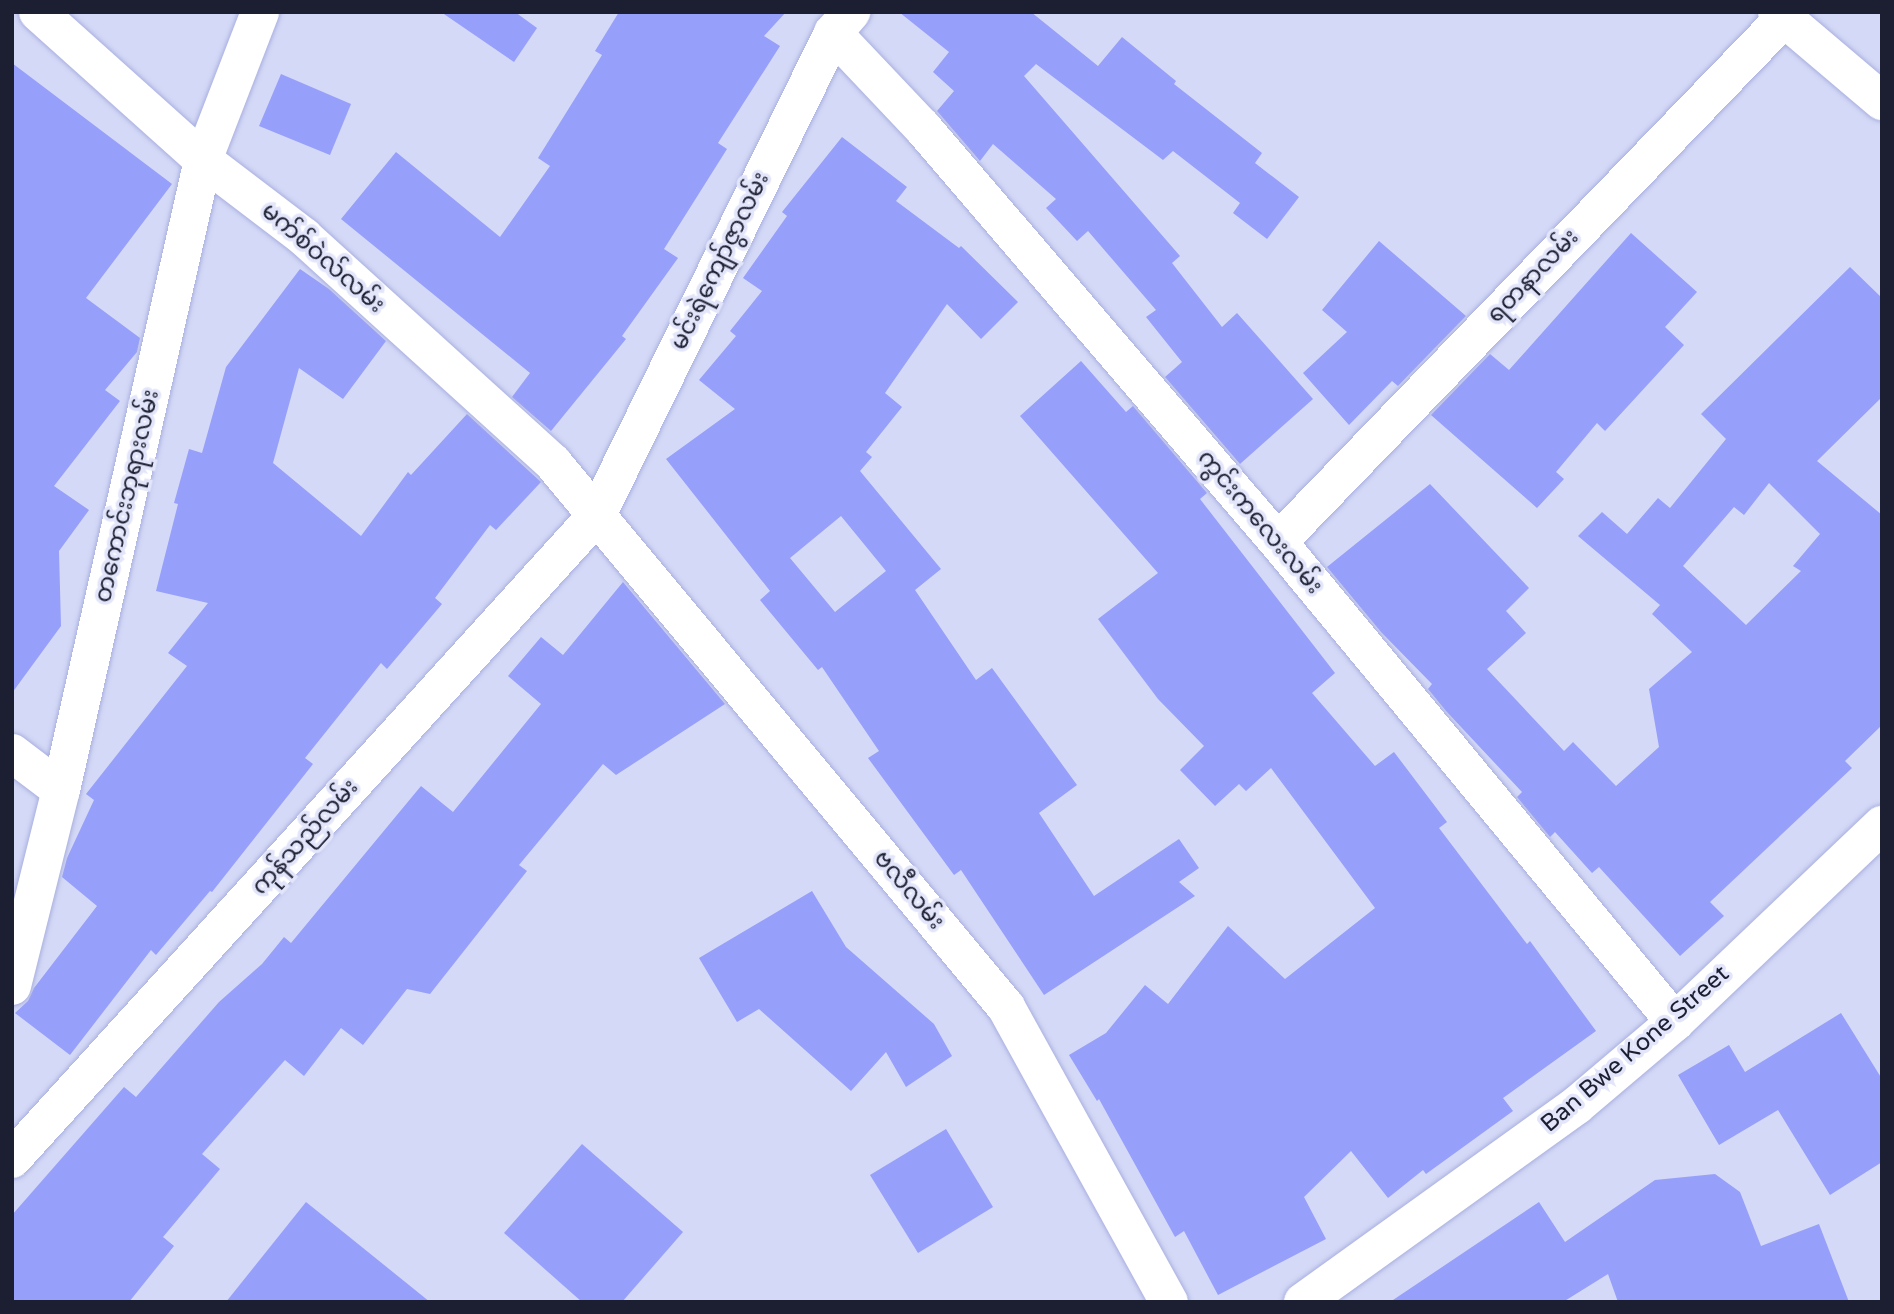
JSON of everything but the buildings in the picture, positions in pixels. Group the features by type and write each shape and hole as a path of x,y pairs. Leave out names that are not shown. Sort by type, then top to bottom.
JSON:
{"street":[{"name":"မက်စ်ဝဲလ်လမ်း","path":"38,12 203,160 304,237 553,463 597,515"},
{"name":"တကောင်းဘုရားလမ်း","path":"12,986 61,790 203,160 260,12"},
{"path":"1785,14 1882,101"},
{"name":"ရတနာလမ်း","path":"1278,542 1785,14"},
{"name":"ကွင်းကလေးလမ်း","path":"842,23 922,127 1278,542 1675,1022"},
{"name":"မင်းရဲကျော်ဇွာလမ်း","path":"597,515 842,23"},
{"name":"ကုန်သည်လမ်း","path":"12,1159 597,515"},
{"name":"ဗလီလမ်း","path":"597,515 1006,1007 1169,1302"},
{"path":"12,753 61,790"},
{"name":"Ban Bwe Kone Street","path":"1303,1302 1577,1105 1675,1022 1882,825"}]}
